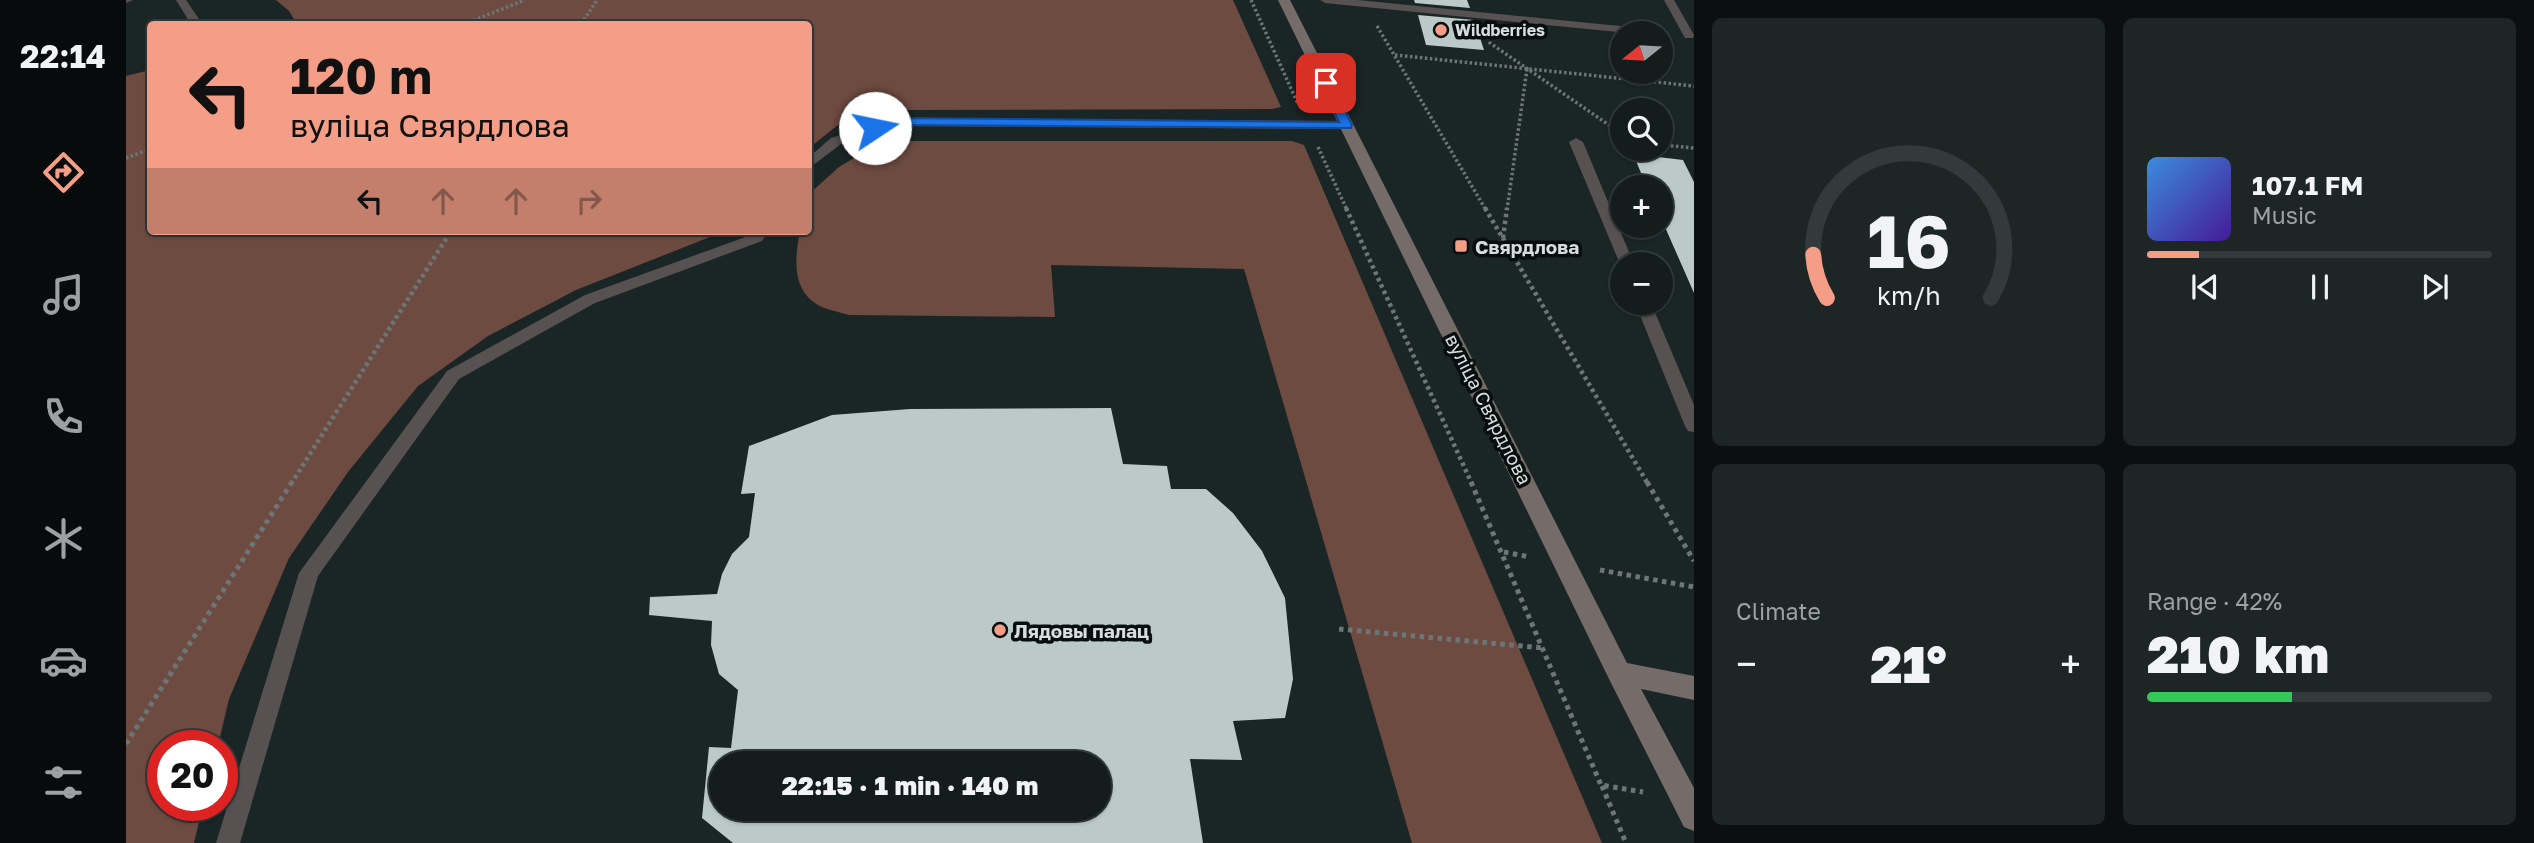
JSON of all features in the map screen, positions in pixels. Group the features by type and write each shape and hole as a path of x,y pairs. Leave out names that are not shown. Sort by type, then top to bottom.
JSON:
{"main road":[{"name":"вуліца Свярдлова","path":"1284,0 1619,673 1694,817"},
{"path":"1619,673 1694,688"}],"lane":[{"path":"181,0 193,19"},
{"path":"1325,0 1384,3 1610,28"},
{"path":"1669,0 1691,36"},
{"path":"1673,34 1691,36"},
{"path":"812,162 836,141 895,122 1347,125"},
{"path":"1576,142 1622,252"},
{"path":"228,843 309,573 453,375 590,299 758,235"},
{"path":"1648,315 1694,426"}],"path":[{"path":"472,21 525,0"},
{"path":"583,21 597,0"},
{"path":"1251,0 1503,552 1626,843"},
{"path":"1371,16 1694,561"},
{"path":"1485,28 1490,43 1610,126"},
{"path":"1394,55 1694,86"},
{"path":"1503,239 1527,69"},
{"path":"1673,146 1694,148"},
{"path":"126,158 147,150"},
{"path":"126,744 448,235"},
{"path":"1339,629 1544,648"},
{"path":"1601,785 1643,792"}],"shaded area":[{"path":"276,0 1233,0 1281,107 892,110 838,125 812,146 812,21 295,21 289,11"},
{"path":"147,71 147,235 715,235 576,290 488,336 418,386 348,472 289,558 229,699 222,730 147,730 147,821 199,821 194,843 126,843 126,76"},
{"path":"909,141 1292,141 1304,145 1602,843 1412,843 1244,269 1051,265 1055,317 849,315 821,307 803,290 796,262 799,235 812,235 812,191 839,167 869,149"}],"building":[{"path":"1414,0 1467,0 1470,8 1415,3"},
{"path":"1418,15 1474,20 1484,50 1426,45"},
{"path":"1683,160 1694,182 1694,293 1670,238 1673,238 1673,175 1642,175 1636,161"},
{"name":"Лядовы палац","path":"1111,408 1123,464 1167,466 1171,489 1206,489 1233,513 1262,551 1285,598 1293,679 1285,718 1233,721 1242,760 1190,759 1203,843 733,843 702,818 709,747 731,748 738,690 719,674 711,645 712,621 649,615 650,597 717,594 722,574 732,554 749,537 755,493 741,494 749,446 832,415 910,409"}],"place":[{"name":"Wildberries","path":"1441,30"},
{"name":"Свярдлова","path":"1461,246"},
{"name":"Лядовы палац","path":"1000,630"}],"route":[{"path":"875,128 895,122 1347,125 1326,83"}]}
